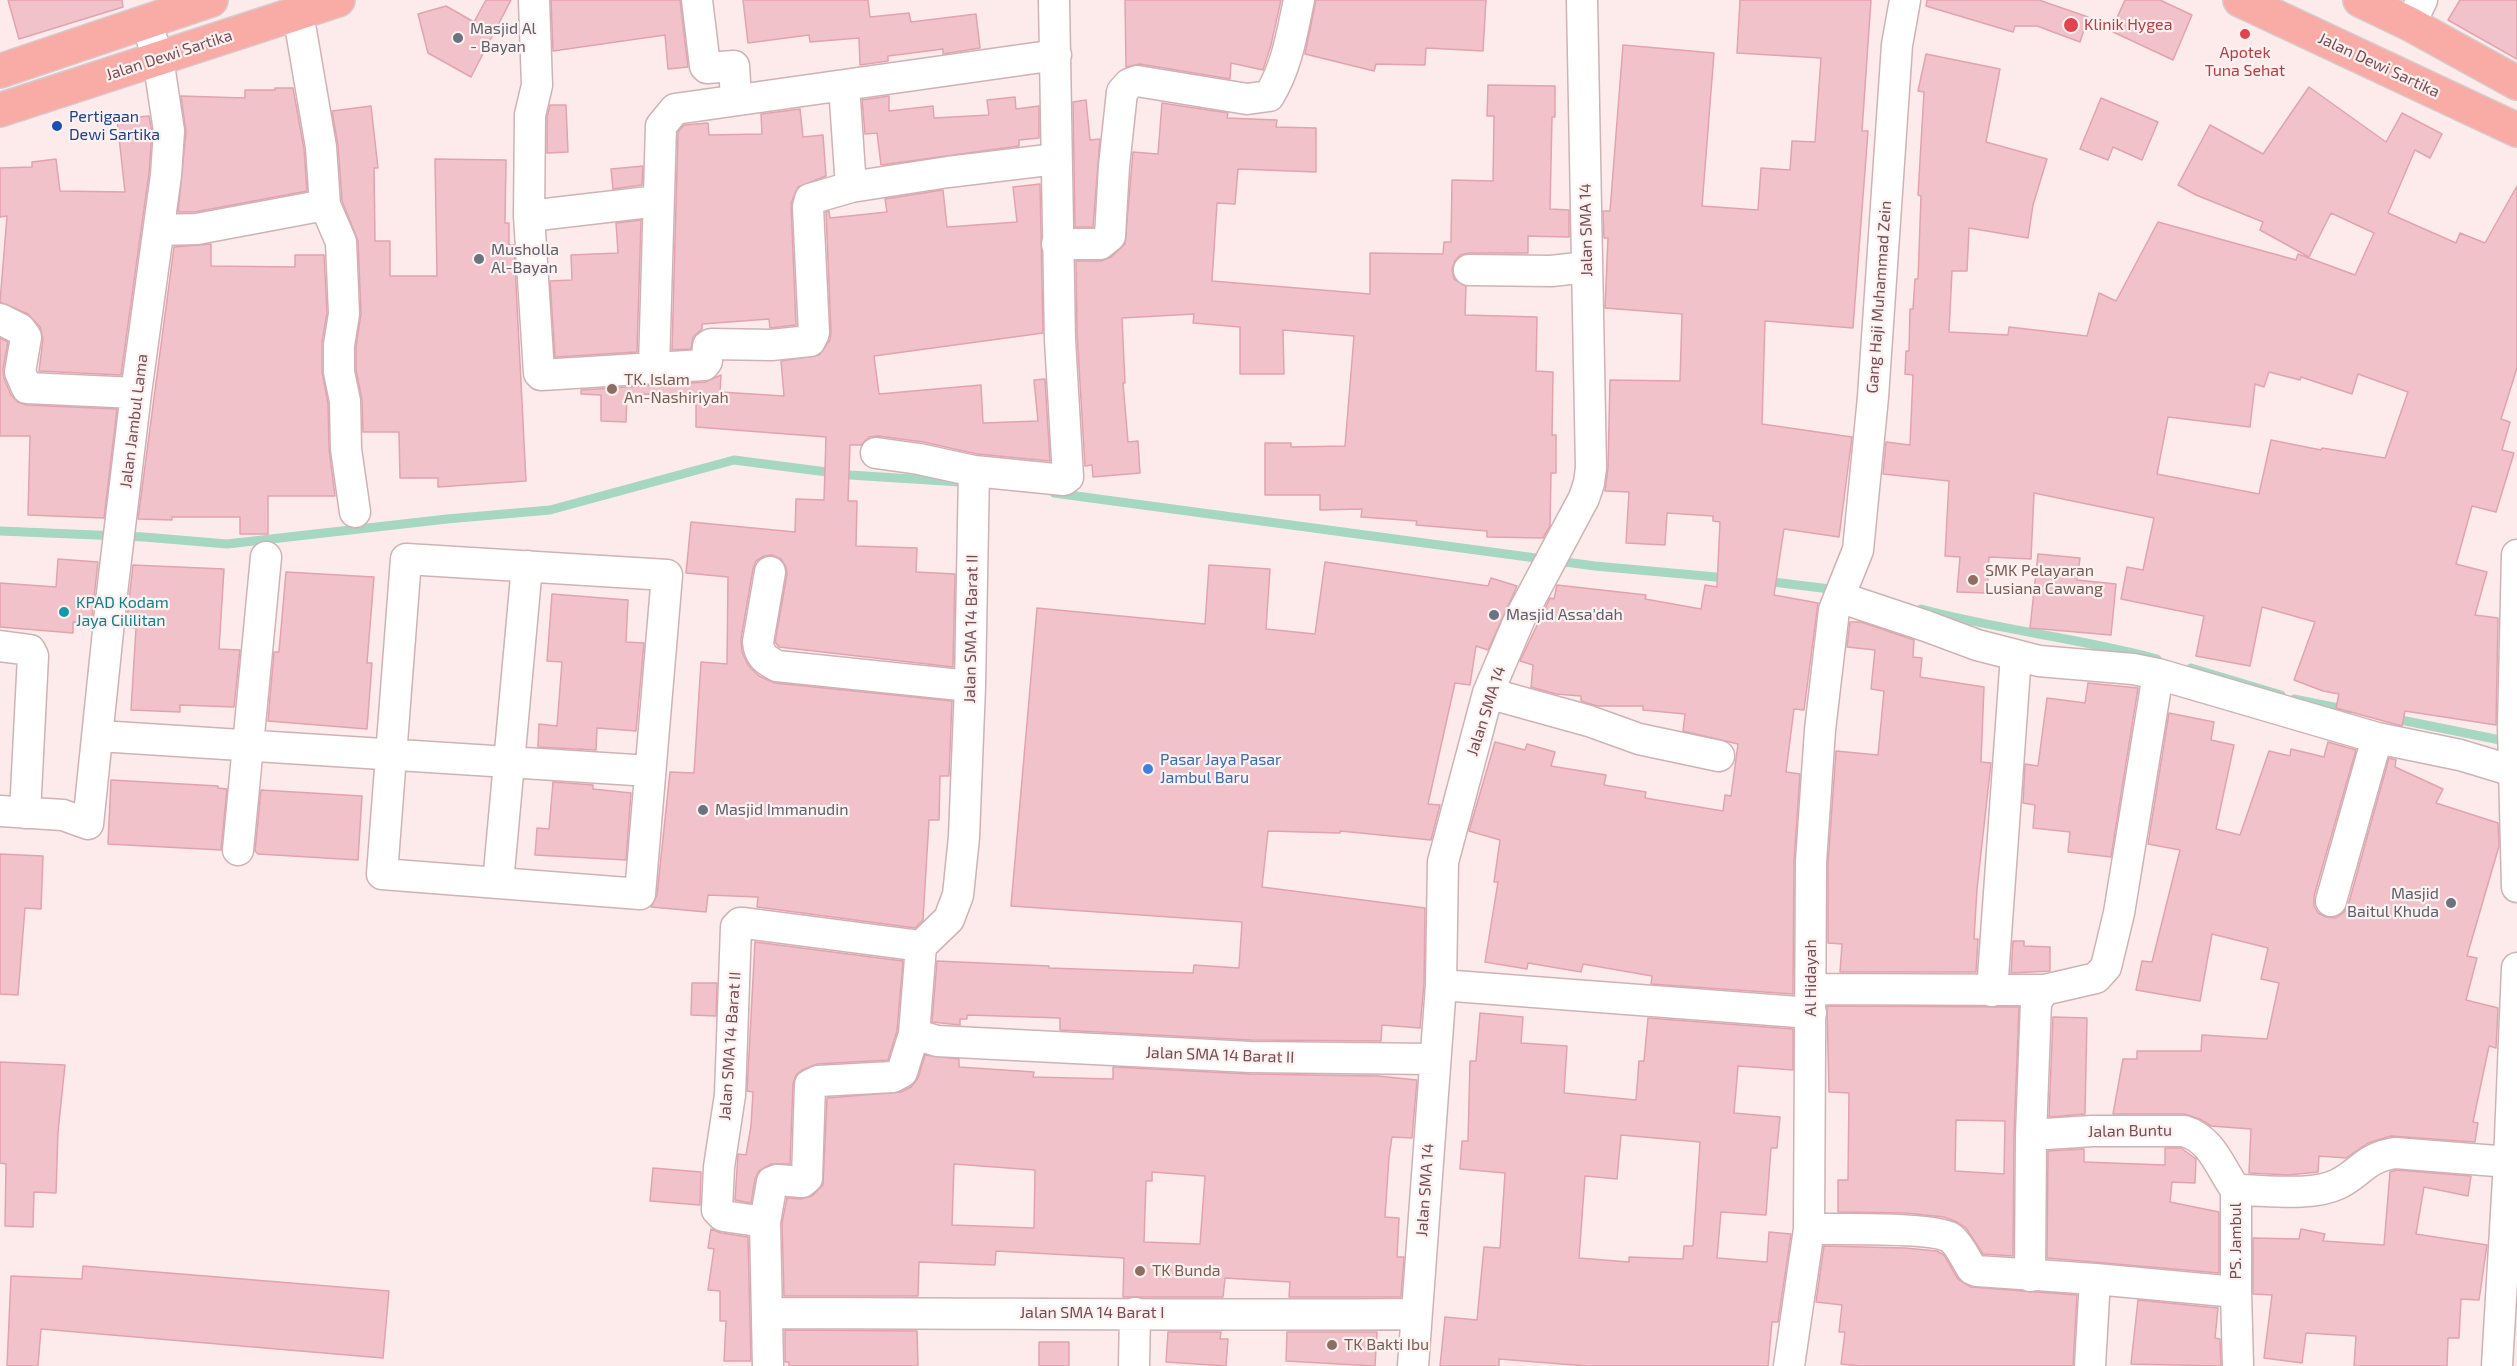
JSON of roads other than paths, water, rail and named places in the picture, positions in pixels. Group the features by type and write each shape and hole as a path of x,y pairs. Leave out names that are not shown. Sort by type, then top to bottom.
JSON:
{"main road":[{"path":"0,70 211,0"},
{"name":"Jalan Dewi Sartika","path":"0,110 338,0"},
{"name":"Jalan Dewi Sartika","path":"2240,0 2517,130"},
{"path":"2360,0 2416,12 2517,83"}],"street":[{"path":"534,0 537,85 530,114 529,216 540,374 543,375 705,364 708,346 711,344 771,345 810,340 814,333 809,202 814,197 851,187 948,171 1056,159"},
{"path":"697,0 705,66 707,68 734,66 736,99"},
{"path":"876,453 919,459 974,479 1064,480 1068,477 1057,244 1054,0"},
{"path":"1057,244 1100,244 1107,241 1110,236 1114,166 1122,92 1129,84 1137,81 1247,99 1269,96 1278,81 1287,53 1299,0"},
{"name":"Jalan SMA 14","path":"1413,1366 1441,986 1443,862 1488,693 1520,618 1584,498 1591,468 1582,0"},
{"name":"Gang Haji Muhammad Zein","path":"1840,595 1855,563 1858,550 1873,397 1897,45 1905,0"},
{"path":"298,13 321,147 325,205 341,242 344,314 339,345 339,372 345,401 346,448 355,512"},
{"name":"Jalan Jambul Lama","path":"13,812 63,815 88,824 117,551 159,230 169,130 158,58 146,21"},
{"path":"654,367 661,126 666,117 675,109 1056,55"},
{"path":"844,86 851,187"},
{"path":"529,216 658,201"},
{"path":"159,230 197,229 325,205"},
{"path":"1469,270 1551,271 1587,267"},
{"path":"0,319 21,329 26,338 20,372 27,388 136,393"},
{"name":"Jalan SMA 14 Barat II","path":"765,1222 723,1216 717,1210 719,1167 730,1095 736,927 744,923 921,946 949,919 958,895 964,837 974,479"},
{"path":"2517,555 2514,750 2517,886"},
{"path":"238,850 266,557"},
{"path":"406,559 527,566 667,575 640,894 382,874 406,559"},
{"path":"498,883 527,566"},
{"path":"770,572 759,642 759,651 766,660 777,666 970,686"},
{"path":"1840,595 1977,645 2039,661 2133,669 2158,674 2377,738 2460,755 2514,750"},
{"name":"Al Hidayah","path":"1789,1366 1809,1229 1811,862 1820,730 1834,610 1840,595"},
{"path":"0,646 24,648 30,650 33,656 13,812"},
{"path":"1992,991 2016,655"},
{"path":"1441,986 1811,1001 2044,990 2096,978 2106,967 2119,913 2158,674"},
{"path":"1488,693 1589,721 1639,739 1719,756"},
{"path":"99,736 650,771"},
{"path":"2331,901 2377,738"},
{"path":"768,1366 765,1222 772,1182 777,1180 802,1182 807,1178 810,1085 818,1081 893,1077 902,1072 914,1034 921,946"},
{"path":"2497,1366 2517,968"},
{"path":"2030,1276 2031,1135 2036,1002 2044,990"},
{"name":"Jalan SMA 14 Barat II","path":"914,1034 937,1041 1250,1057 1434,1059"},
{"name":"Jalan Buntu","path":"2031,1135 2092,1131 2184,1131 2194,1134 2205,1142 2236,1190"},
{"path":"2236,1190 2309,1191 2327,1188 2340,1183 2366,1162 2379,1155 2395,1153 2509,1162"},
{"name":"PS. Jambul","path":"2236,1190 2238,1366"},
{"path":"1809,1229 1895,1230 1944,1234 1955,1241 1972,1269 2030,1276 2096,1279 2236,1292"},
{"path":"2090,1366 2096,1279"},
{"name":"Jalan SMA 14 Barat I","path":"767,1313 1135,1313 1231,1316 1416,1314"},
{"path":"1134,1366 1135,1313"}],"waterway":[{"path":"0,531 144,537 227,544 447,519 550,510 734,460 850,475 960,482"},
{"path":"1054,493 1595,566 1727,578"},
{"path":"1765,581 1838,590"},
{"path":"1921,609 2157,659"},
{"path":"2191,668 2281,695"},
{"path":"2294,699 2348,710"},
{"path":"2391,718 2510,742"}],"place":[{"name":"Klinik Hygea","path":"2071,25"},
{"name":"Apotek Tuna Sehat","path":"2245,34"},
{"name":"Masjid Al - Bayan","path":"458,38"},
{"name":"Pertigaan Dewi Sartika","path":"57,126"},
{"name":"Musholla Al-Bayan","path":"479,259"},
{"name":"TK. Islam An-Nashiriyah","path":"612,389"},
{"name":"SMK Pelayaran Lusiana Cawang","path":"1973,580"},
{"name":"KPAD Kodam Jaya Cililitan","path":"64,612"},
{"name":"Masjid Assa'dah","path":"1494,615"},
{"name":"Pasar Jaya Pasar Jambul Baru","path":"1148,769"},
{"name":"Masjid Immanudin","path":"703,810"},
{"name":"Masjid Baitul Khuda","path":"2451,903"},
{"name":"TK Bunda","path":"1140,1271"},
{"name":"TK Bakti Ibu","path":"1332,1345"}]}
